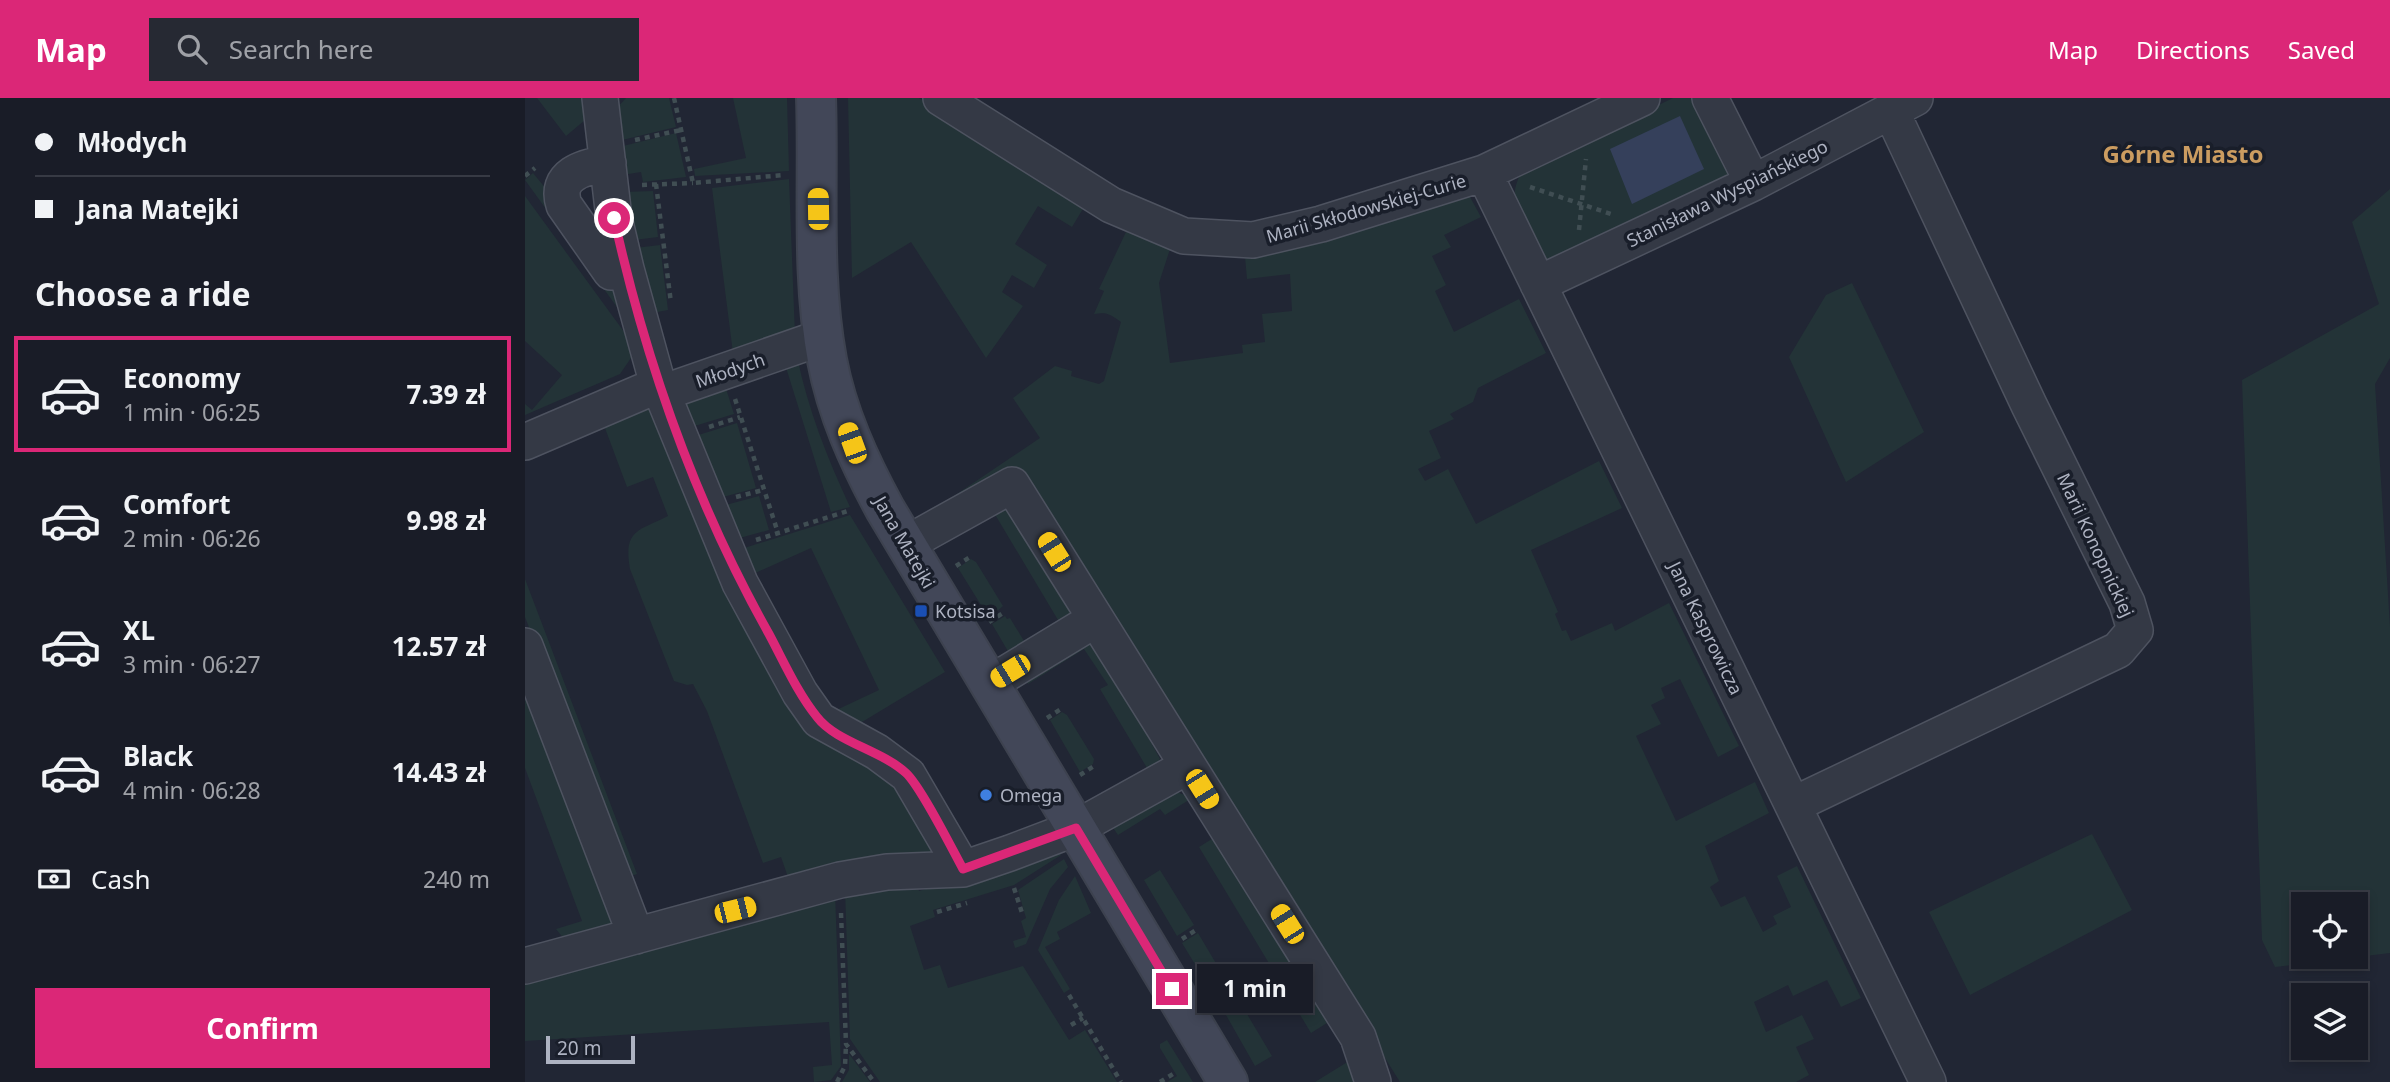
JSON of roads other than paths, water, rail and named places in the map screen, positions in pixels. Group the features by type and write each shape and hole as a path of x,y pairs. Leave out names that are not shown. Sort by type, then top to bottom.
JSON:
{"street":[{"path":"600,98 618,152 614,218 626,270 660,389 725,549 800,693 819,720 877,752 908,775 963,869"},
{"name":"Jana Matejki","path":"816,98 818,260 824,337 832,383 852,443 906,544 1228,1082"},
{"name":"Marii Skłodowskiej-Curie","path":"941,98 1111,205 1184,236 1253,240 1321,224 1484,173 1642,98"},
{"path":"1710,98 1753,183"},
{"name":"Stanisława Wyspiańskiego","path":"1538,284 1753,183 1903,104"},
{"name":"Marii Konopnickiej","path":"1793,805 2118,650 2135,630 2127,603 2029,405 1903,104"},
{"path":"618,152 568,177 561,186 561,195 564,205 611,272 626,270"},
{"name":"Jana Kasprowicza","path":"1484,173 1928,1082"},
{"name":"Młodych","path":"525,442 660,389 726,372 824,337"},
{"path":"906,544 1012,485 1357,1037 1370,1081"},
{"path":"989,684 1096,619"},
{"path":"525,646 636,936"},
{"path":"525,966 840,880 887,872 963,869 1076,828 1188,766"}],"water":[{"path":"1680,116 1704,169 1632,204 1610,149"}],"place":[{"name":"Kotsisa","path":"921,611"},
{"name":"Omega","path":"986,795"}],"district":[{"name":"Górne Miasto","path":"2183,153"}]}
